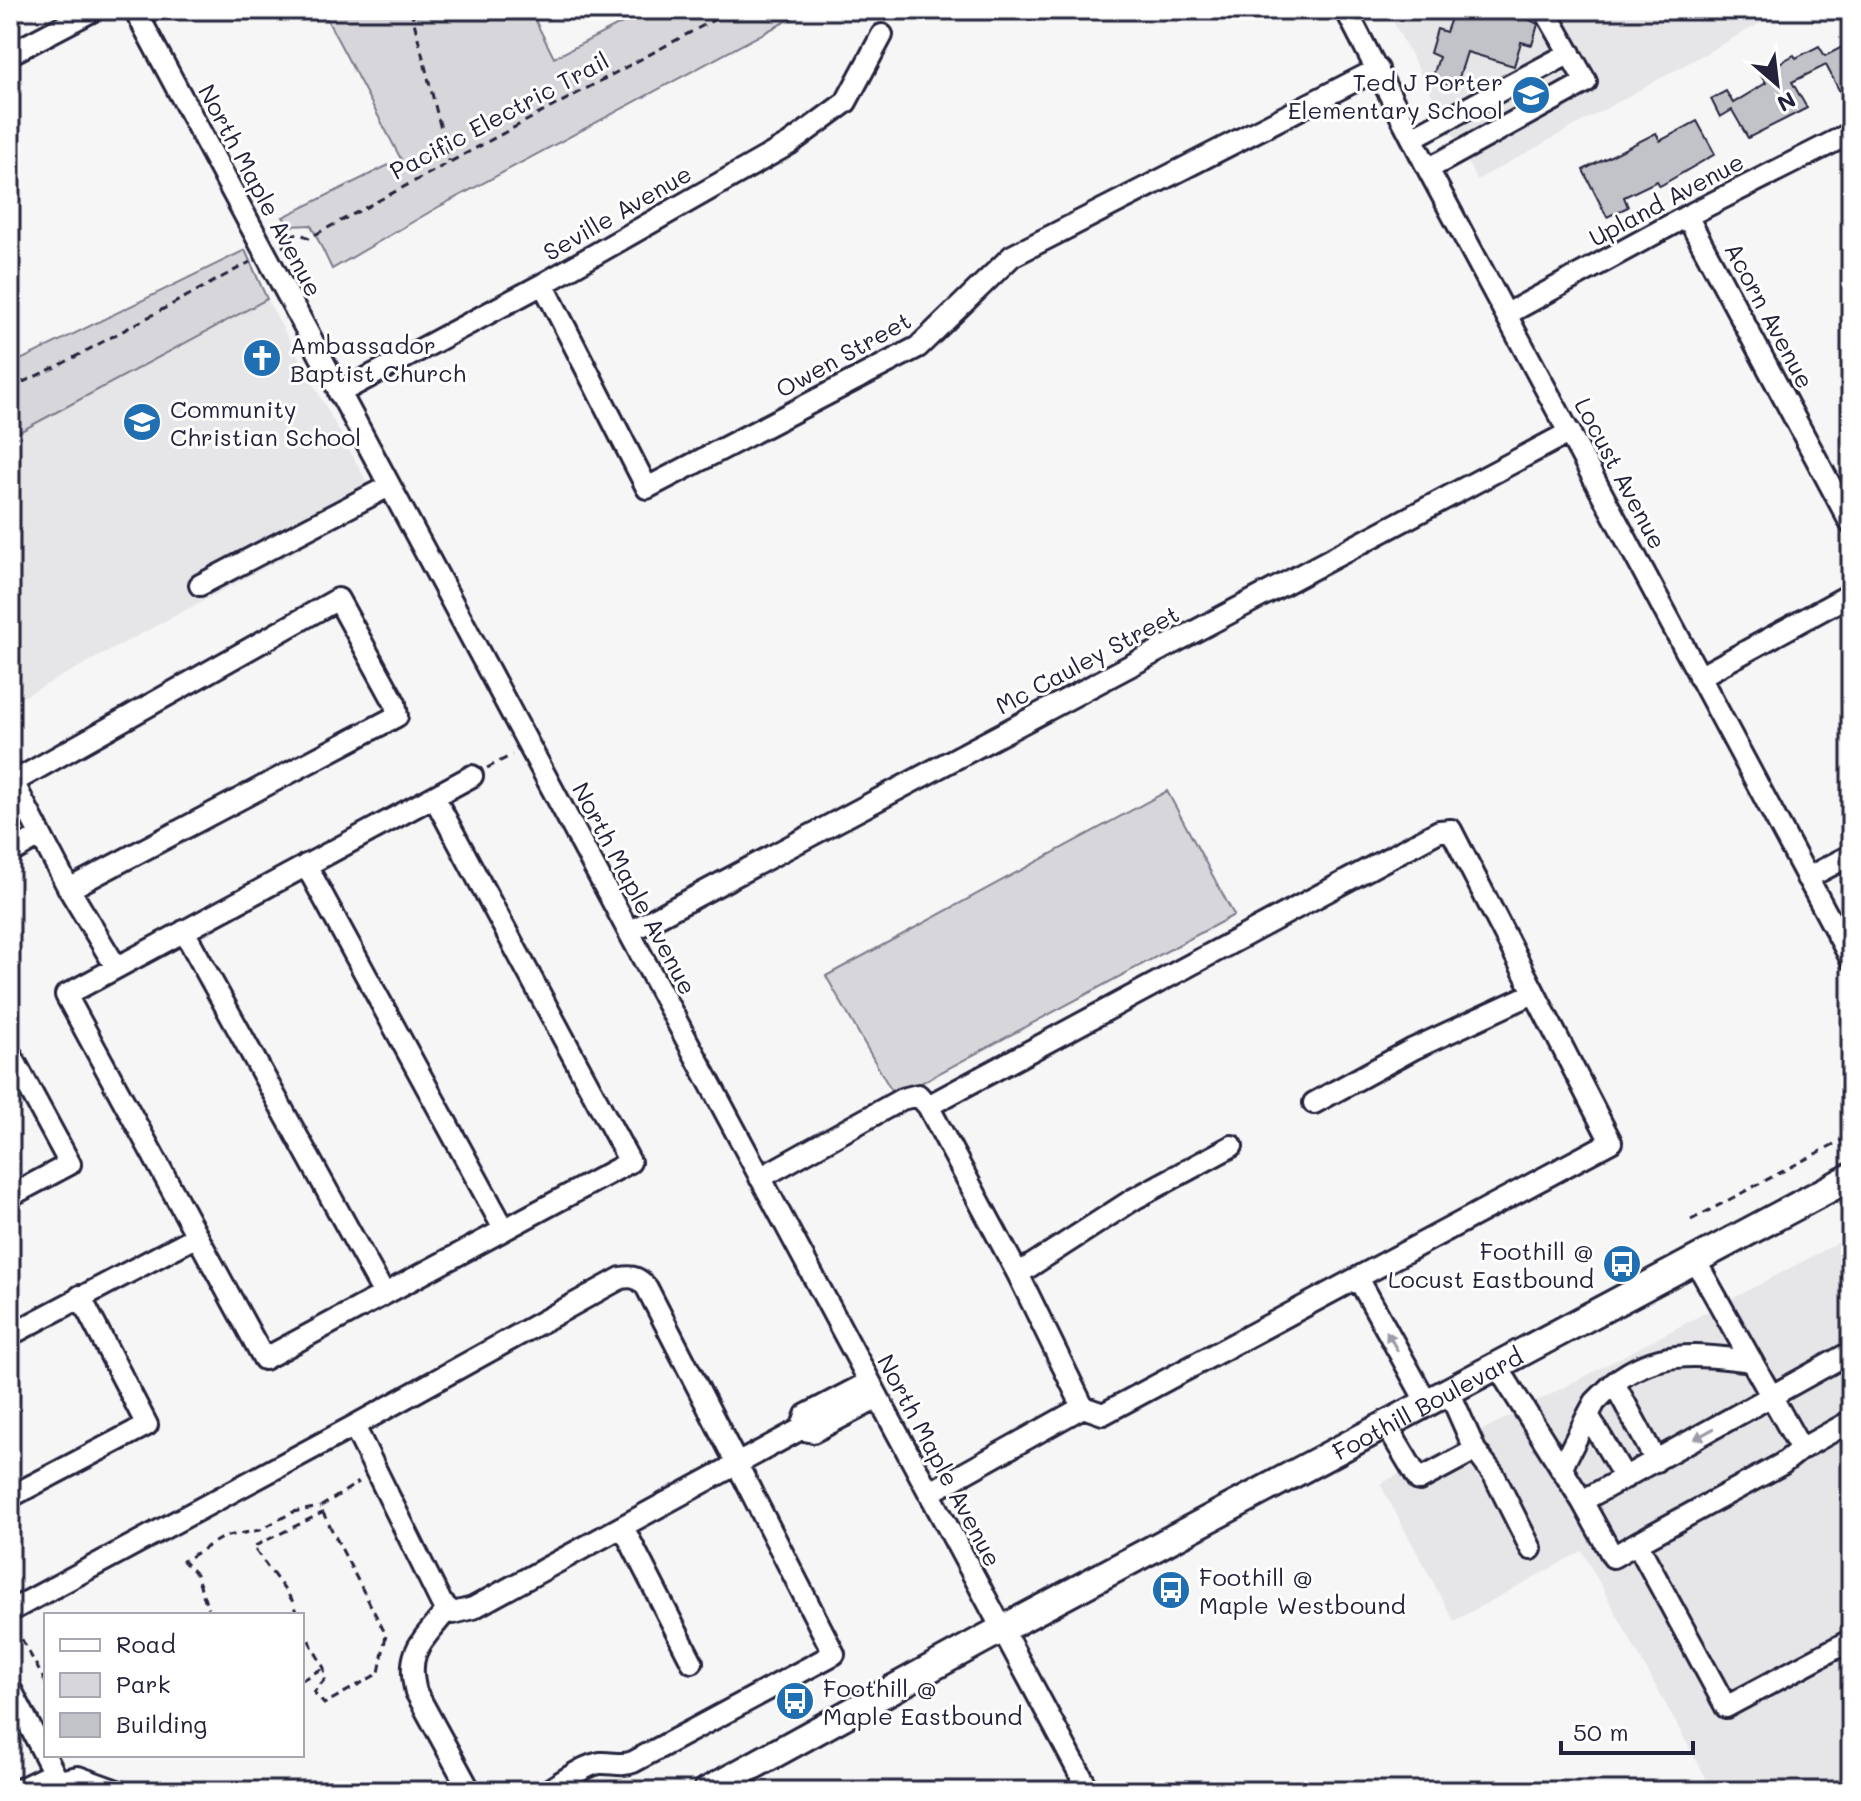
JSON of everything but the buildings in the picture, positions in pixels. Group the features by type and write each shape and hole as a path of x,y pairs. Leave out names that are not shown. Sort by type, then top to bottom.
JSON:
{"main road":[{"name":"Foothill Boulevard","path":"707,1791 1851,1177"}],"street":[{"path":"10,54 94,10"},
{"name":"North Maple Avenue","path":"135,10 1089,1791"},
{"name":"Locust Avenue","path":"1346,10 1851,959"},
{"path":"1428,169 1586,82 1546,12"},
{"name":"Seville Avenue","path":"339,393 543,284 789,144 846,102 882,35"},
{"path":"1412,138 1570,53"},
{"name":"Owen Street","path":"543,284 647,488 918,347 1012,256 1378,69"},
{"name":"Upland Avenue","path":"1507,314 1687,216 1851,133"},
{"name":"Acorn Avenue","path":"1687,216 1851,524"},
{"name":"Mc Cauley Street","path":"629,932 1570,432"},
{"path":"200,585 389,486"},
{"path":"1699,677 1851,594"},
{"path":"69,889 397,716 395,703 338,599 13,782 69,889 116,967"},
{"path":"434,797 630,1162 264,1359 66,995 472,776"},
{"path":"760,1178 909,1095 918,1095 928,1106 1018,1274 1083,1407 1103,1414 1611,1142 1451,830 1439,831 928,1106"},
{"path":"10,853 41,835"},
{"path":"1807,878 1851,855"},
{"path":"306,865 504,1229"},
{"path":"184,931 384,1294"},
{"path":"1314,1103 1413,1049 1534,993"},
{"path":"10,1196 70,1164 11,1056"},
{"path":"1018,1274 1134,1199 1232,1146"},
{"path":"10,1335 197,1236"},
{"path":"1695,1260 1801,1449"},
{"path":"12,1617 621,1278 632,1276 647,1288 834,1654 633,1762 623,1766 601,1763 547,1791"},
{"path":"1358,1278 1494,1475 1531,1549"},
{"path":"10,1497 147,1425 80,1296"},
{"path":"1582,1501 1851,1352"},
{"path":"1561,1469 1595,1402 1628,1372 1659,1359 1696,1354 1752,1361"},
{"path":"1497,1366 1582,1501 1613,1557 1782,1464 1801,1449 1851,1421"},
{"path":"1614,1383 1656,1461"},
{"path":"354,1426 447,1610 453,1613 473,1608 801,1429 813,1432 835,1410 873,1390"},
{"path":"929,1493 1083,1407"},
{"path":"1588,1415 1625,1478"},
{"path":"1386,1425 1419,1480 1475,1450"},
{"path":"623,1527 692,1662"},
{"path":"1637,1543 1726,1707 1851,1640"},
{"path":"447,1610 414,1652 411,1674 416,1692 470,1791"},
{"path":"10,1688 54,1786"},
{"path":"54,1786 78,1777 117,1791"},
{"path":"16,1791 43,1778 54,1786"}],"path":[{"path":"411,10 449,163"},
{"name":"Pacific Electric Trail","path":"286,245 291,235 299,233 309,238 732,10"},
{"path":"10,388 60,365 254,260"},
{"path":"472,776 516,753"},
{"path":"1691,1220 1851,1135"},
{"path":"209,1613 196,1574 183,1561 223,1537 260,1530 293,1512 320,1507 376,1472"},
{"path":"304,1632 324,1668 325,1679 314,1692 324,1704 379,1673 386,1635 320,1507"},
{"path":"296,1613 292,1600 253,1547 322,1513"},
{"path":"204,1613 206,1604"},
{"path":"12,1617 44,1679"},
{"path":"304,1679 324,1668"}],"shaded area":[{"name":"Ted J Porter Elementary School","path":"1387,10 1784,10 1477,180"},
{"path":"267,299 380,506 10,704 10,437"},
{"path":"1851,1236 1851,1790 1713,1791 1582,1551 1454,1621 1380,1484"}],"green space":[{"path":"322,10 530,10 554,58 638,15 636,10 807,10 440,206 332,269 311,225 290,226 283,217 401,159"},
{"path":"245,250 267,299 10,437 10,365"},
{"path":"1167,791 1234,915 895,1097 826,976"}],"place":[{"name":"Ted J Porter Elementary School","path":"1531,95"},
{"name":"Ambassador Baptist Church","path":"262,358"},
{"name":"Community Christian School","path":"142,422"},
{"name":"Foothill @ Locust Eastbound","path":"1622,1264"},
{"name":"Foothill @ Maple Westbound","path":"1171,1590"},
{"name":"Foothill @ Maple Eastbound","path":"795,1701"}]}
